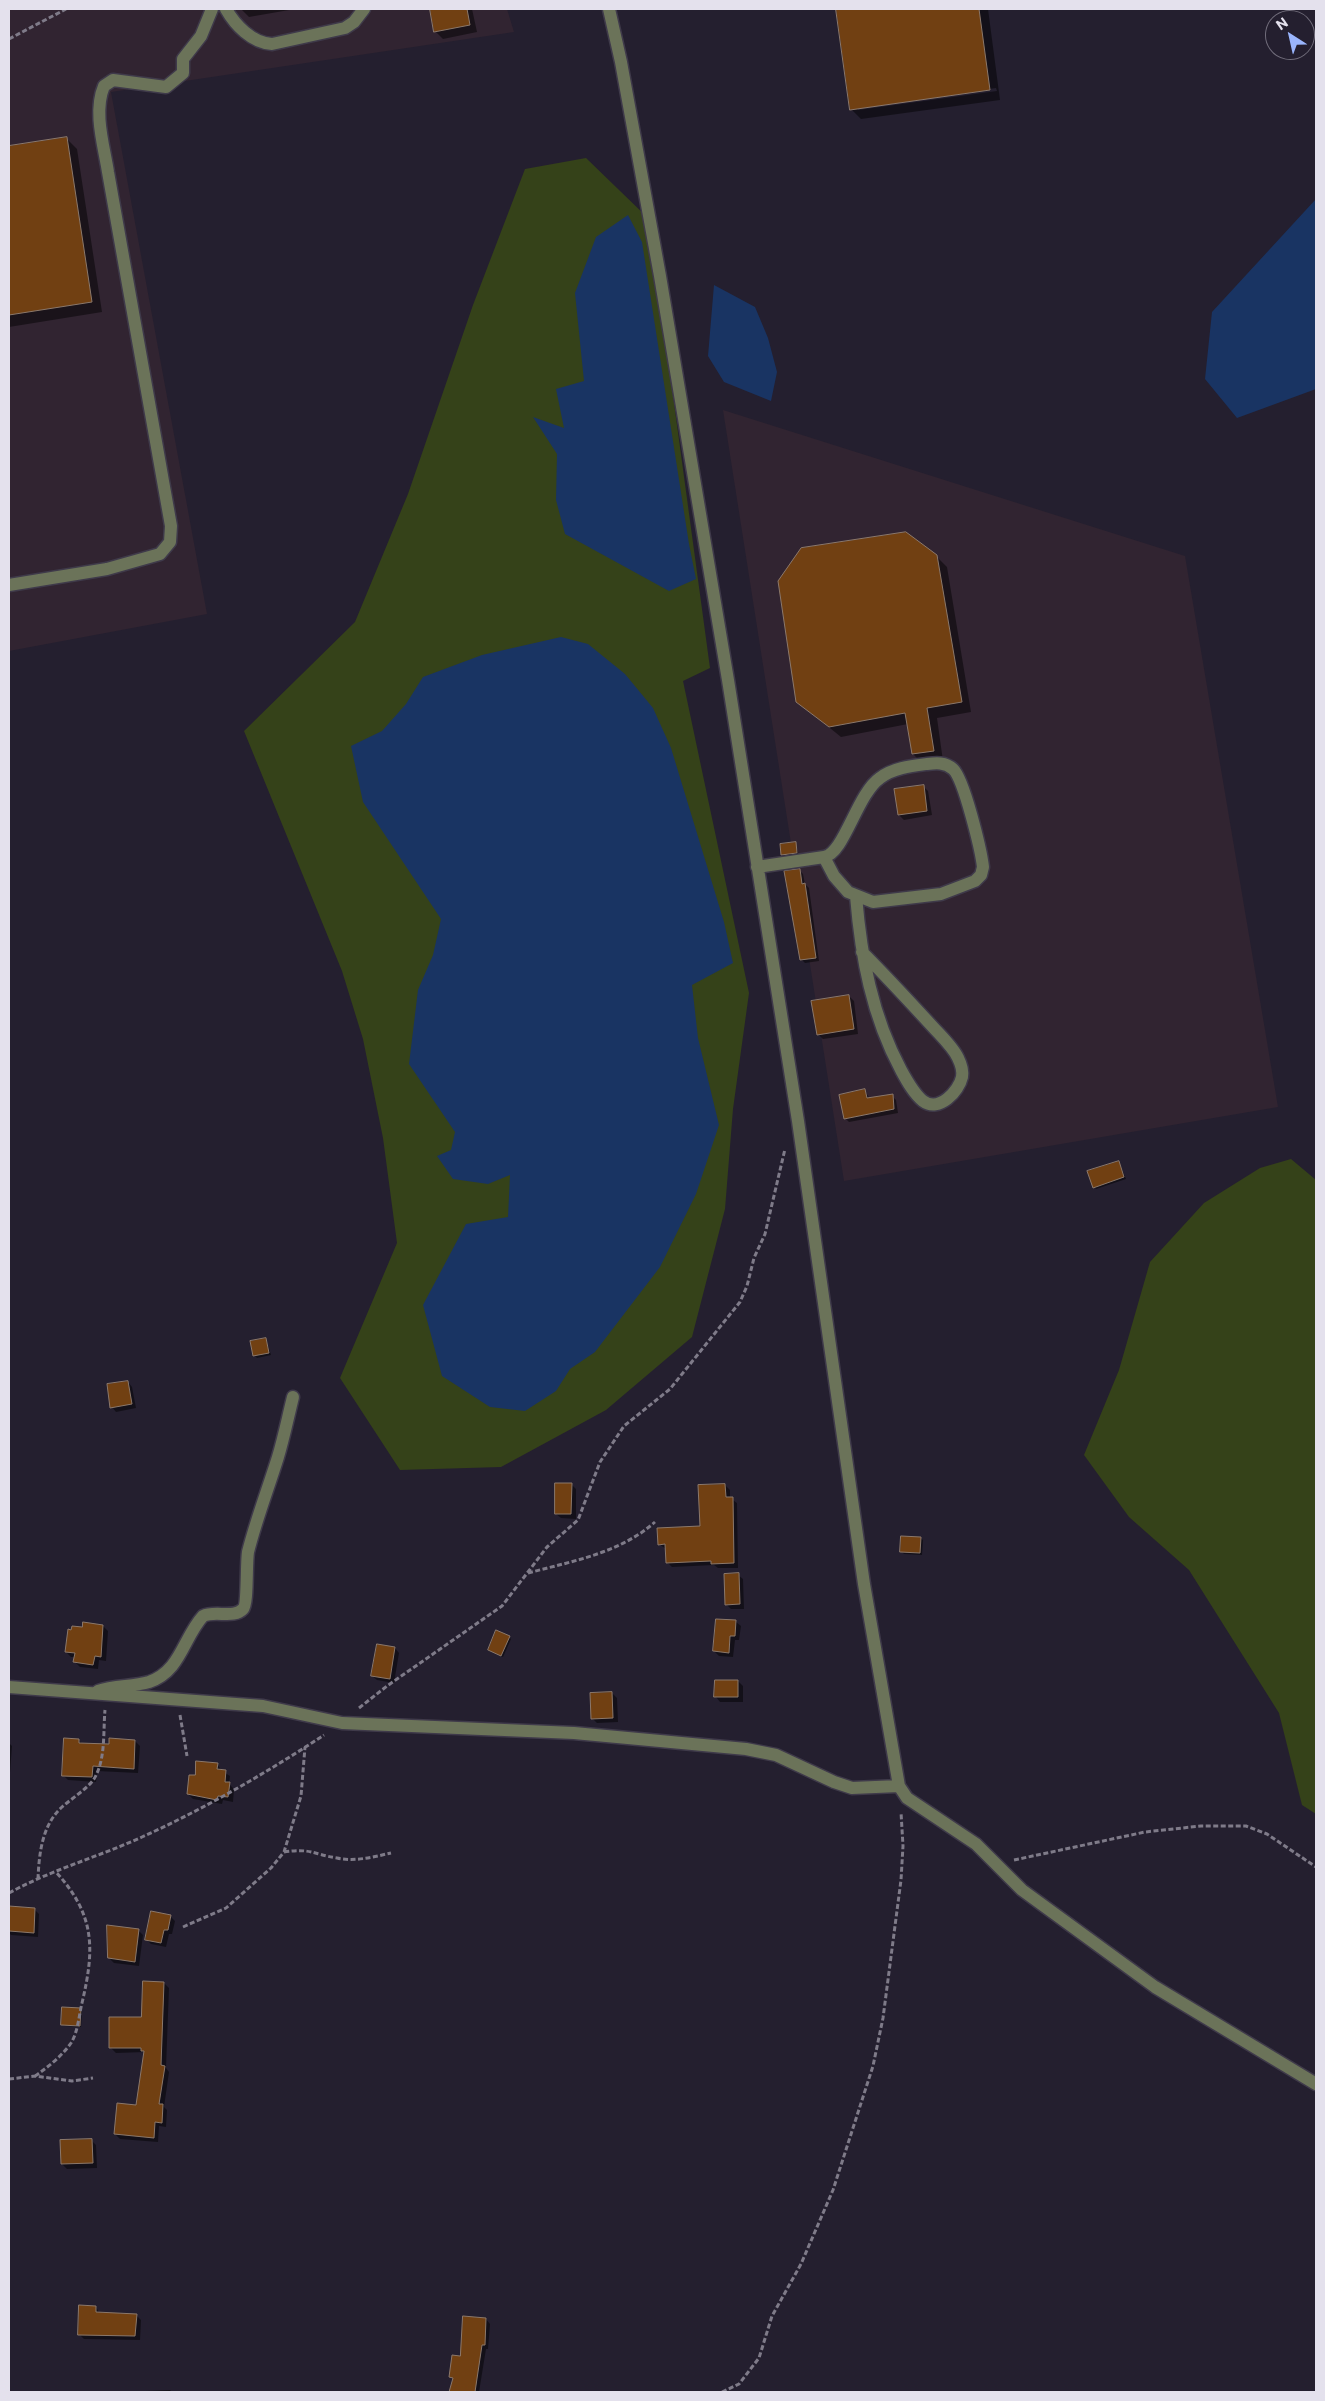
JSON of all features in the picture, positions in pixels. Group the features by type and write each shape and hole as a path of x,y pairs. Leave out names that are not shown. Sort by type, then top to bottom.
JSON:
{"street":[{"path":"9,585 138,562 160,554 170,542 171,526 108,172 100,122 100,101 104,86 113,80 166,87 183,73 183,58 201,36 212,9"},
{"path":"226,9 232,20 243,30 268,44 345,28 354,22 364,9"},
{"path":"609,9 623,72 660,276 757,867 798,1121 864,1584 898,1786 907,1798 976,1844 1022,1890 1155,1987 1316,2084"},
{"path":"757,867 824,857 832,854 839,846 857,806 869,788 880,778 892,771 911,766 940,763 952,769 961,783 982,856 983,868 981,875 964,887 941,894 879,902 856,896 840,884 824,857"},
{"path":"856,896 862,952 869,986 887,1044 903,1074 924,1102 937,1104 947,1099 955,1091 961,1078 962,1071 958,1057 903,994 862,952"},
{"path":"91,1693 118,1685 146,1683 159,1677 172,1667 203,1616 238,1613 244,1608 247,1600 245,1574 248,1552 279,1454 292,1397"},
{"path":"9,1687 262,1706 342,1723 574,1733 746,1748 776,1755 826,1779 852,1788 898,1786"}],"path":[{"path":"9,39 66,9"},
{"path":"9,1893 38,1879 123,1846 198,1810 342,1723 387,1686 492,1614 508,1600 547,1547 578,1520 600,1462 624,1426 670,1389 737,1308 747,1286 754,1258 765,1234 786,1144 798,1121"},
{"path":"528,1573 613,1549 631,1541 655,1522"},
{"path":"38,1879 41,1849 50,1822 62,1807 93,1780 99,1768 107,1694"},
{"path":"179,1699 187,1756"},
{"path":"183,1927 226,1908 271,1868 284,1852 303,1790 305,1747"},
{"path":"722,2392 739,2384 759,2358 772,2316 801,2264 833,2190 873,2066 883,2018 901,1880 903,1846 901,1806 907,1798"},
{"path":"996,1864 1145,1832 1201,1826 1246,1826 1267,1834 1316,1867"},
{"path":"284,1852 304,1849 348,1859 373,1858 391,1853"},
{"path":"35,2076 64,2051 74,2037 91,1953 88,1926 78,1899 56,1872"},
{"path":"9,2079 35,2076 72,2081 93,2078"}],"shaded area":[{"path":"9,9 507,9 514,32 111,92 207,614 9,651"},
{"path":"723,410 1185,556 1278,1107 844,1181"}],"green space":[{"path":"586,158 649,219 710,668 683,681 749,993 733,1109 725,1209 692,1337 606,1410 501,1467 400,1470 340,1378 397,1243 383,1138 363,1039 342,971 244,731 355,622 408,494 473,305 525,169"},
{"path":"1291,1159 1316,1180 1316,1814 1302,1805 1279,1713 1189,1570 1129,1517 1084,1455 1119,1370 1150,1262 1204,1203 1260,1168"}],"water":[{"path":"1316,199 1316,389 1237,418 1205,379 1212,312"},
{"path":"628,215 642,242 696,579 669,591 565,534 556,500 557,454 533,417 564,428 556,389 584,381 575,293 596,237"},
{"path":"714,285 755,307 768,338 777,372 771,401 724,382 708,356"},
{"path":"561,637 588,644 625,674 653,708 671,748 724,922 733,963 692,985 698,1038 719,1125 696,1194 660,1267 595,1352 570,1369 556,1391 525,1411 490,1407 442,1376 423,1305 466,1224 508,1217 510,1175 488,1184 453,1179 437,1156 451,1150 455,1132 409,1064 418,990 433,955 441,919 363,802 351,746 382,731 406,704 423,677 482,655"}],"building":[{"path":"430,9 467,9 470,25 434,32"},
{"path":"836,9 979,9 990,90 850,110"},
{"path":"67,137 92,302 9,315 9,146"},
{"path":"906,532 937,555 962,702 927,708 934,751 912,754 905,713 829,727 796,702 778,581 801,548"},
{"path":"924,785 927,811 898,815 894,789"},
{"path":"796,842 797,853 781,855 780,844"},
{"path":"800,869 802,884 805,883 816,958 800,960 784,871"},
{"path":"849,995 854,1029 817,1035 811,1001"},
{"path":"865,1089 867,1098 893,1094 894,1109 844,1119 839,1095"},
{"path":"1119,1161 1124,1177 1093,1188 1087,1171"},
{"path":"266,1338 269,1353 253,1356 250,1341"},
{"path":"128,1381 132,1404 110,1408 107,1384"},
{"path":"555,1483 572,1483 571,1514 555,1514"},
{"path":"725,1484 726,1497 733,1497 734,1563 711,1564 711,1561 666,1563 665,1544 658,1545 657,1528 700,1526 698,1485"},
{"path":"901,1536 921,1537 920,1553 900,1552"},
{"path":"739,1573 740,1604 725,1605 724,1574"},
{"path":"716,1619 736,1620 735,1636 730,1636 729,1653 713,1651"},
{"path":"83,1622 103,1625 101,1657 95,1656 93,1665 73,1662 75,1653 65,1652 68,1629 71,1630 72,1626 82,1627"},
{"path":"496,1630 510,1636 501,1656 488,1650"},
{"path":"377,1644 395,1647 390,1679 371,1676"},
{"path":"715,1680 738,1680 738,1697 714,1697"},
{"path":"612,1692 613,1718 591,1719 590,1693"},
{"path":"64,1738 79,1739 79,1743 109,1744 109,1738 135,1740 134,1769 93,1766 92,1777 62,1776"},
{"path":"196,1761 218,1763 217,1769 226,1770 225,1782 230,1782 228,1797 218,1796 217,1800 187,1794 189,1775 195,1775"},
{"path":"9,1906 35,1908 34,1933 9,1931"},
{"path":"151,1911 171,1915 168,1930 164,1930 161,1943 145,1940"},
{"path":"107,1925 139,1929 135,1962 108,1958"},
{"path":"143,1981 164,1982 161,2065 165,2066 159,2104 163,2104 162,2123 155,2122 154,2138 114,2134 117,2103 136,2105 144,2051 141,2051 141,2048 109,2048 109,2017 141,2017"},
{"path":"62,2007 81,2008 80,2026 61,2025"},
{"path":"92,2139 93,2163 61,2164 60,2140"},
{"path":"79,2305 96,2306 96,2312 137,2314 135,2336 78,2335"},
{"path":"463,2316 486,2318 485,2345 482,2345 475,2392 449,2392 453,2378 449,2377 452,2355 460,2356"}]}
